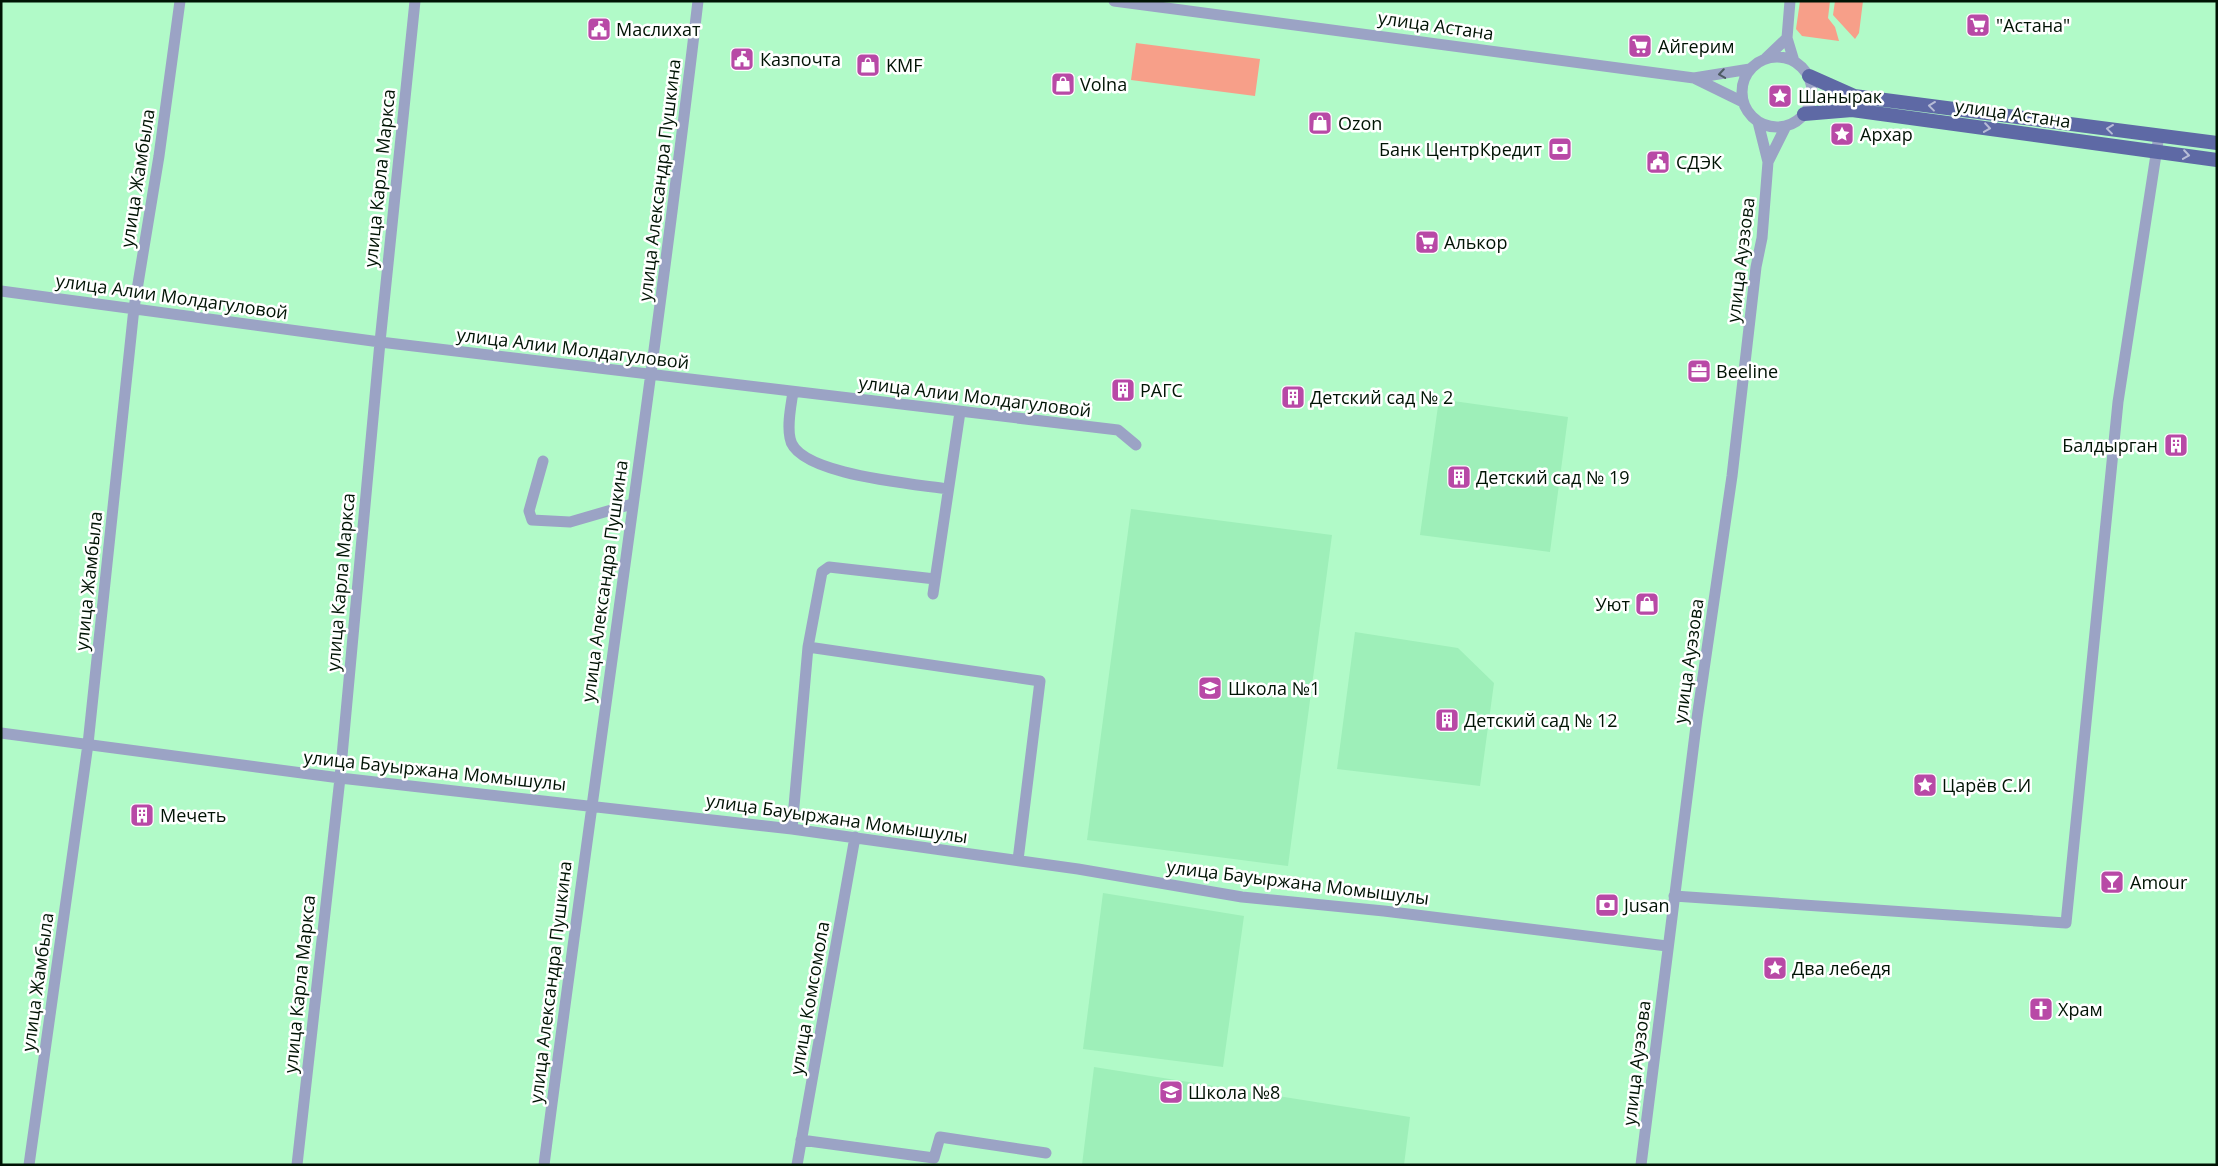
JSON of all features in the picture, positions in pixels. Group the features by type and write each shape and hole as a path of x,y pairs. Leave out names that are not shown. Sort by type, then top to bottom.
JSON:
{"main road":[{"name":"улица Астана","path":"1809,76 1854,96 2217,143"},
{"name":"улица Астана","path":"1804,114 1852,110 2217,160"}],"street":[{"name":"улица Жамбыла","path":"29,1165 88,744 134,308 159,156 180,1"},
{"name":"улица Карла Маркса","path":"296,1165 340,778 380,342 415,1"},
{"name":"улица Александра Пушкина","path":"544,1165 632,504 652,375 698,1"},
{"name":"улица Астана","path":"1114,1 1694,78"},
{"path":"1790,1 1787,38 1794,61"},
{"path":"1694,78 1750,69 1766,58 1787,38"},
{"path":"1750,69 1742,85 1743,102 1749,114 1758,122 1772,127 1786,126 1796,122 1804,114 1812,96 1809,76 1794,61 1780,57 1766,58"},
{"path":"1694,78 1743,102"},
{"path":"1758,122 1768,162"},
{"path":"1768,162 1786,126"},
{"path":"1674,896 2066,923 2118,402 2146,224 2155,151 2159,135"},
{"name":"улица Ауэзова","path":"1641,1165 1674,896 1732,476 1756,267 1762,238 1768,162"},
{"name":"улица Алии Молдагуловой","path":"1,292 134,308 380,342 1118,430 1136,445"},
{"path":"793,392 790,439 795,449 805,457 817,464 840,472 948,489"},
{"path":"933,594 960,412"},
{"path":"543,461 529,511 532,520 570,522 632,504"},
{"path":"792,829 808,647 822,572 829,566 936,579"},
{"path":"808,647 1040,681 1018,860"},
{"name":"улица Бауыржана Момышулы","path":"1,733 340,778 591,804 792,829 1018,860 1242,897 1413,915 1668,946"},
{"name":"улица Комсомола","path":"797,1165 855,838"},
{"path":"801,1140 934,1158 940,1138 1046,1153"}],"shaded area":[{"path":"1800,1 1830,1 1828,18 1835,27 1839,41 1802,36 1796,29"},
{"path":"1835,1 1863,1 1859,33 1855,39 1833,15"},
{"path":"1136,43 1260,59 1255,96 1131,80"},
{"path":"1439,399 1568,417 1550,552 1420,535"},
{"name":"Школа №1","path":"1131,509 1332,535 1288,866 1087,840"},
{"path":"1355,632 1458,648 1494,683 1480,786 1337,769"},
{"path":"1103,893 1244,916 1223,1067 1083,1049"},
{"name":"Школа №8","path":"1094,1067 1410,1117 1404,1165 1082,1165"}],"place":[{"name":"\"Астана\"","path":"1978,25"},
{"name":"Маслихат","path":"599,29"},
{"name":"Айгерим","path":"1640,46"},
{"name":"Казпочта","path":"742,59"},
{"name":"KMF","path":"868,65"},
{"name":"Volna","path":"1063,84"},
{"name":"Шанырак","path":"1780,96"},
{"name":"Ozon","path":"1320,123"},
{"name":"Архар","path":"1842,134"},
{"name":"Банк ЦентрКредит","path":"1560,149"},
{"name":"СДЭК","path":"1658,162"},
{"name":"Алькор","path":"1427,242"},
{"name":"Beeline","path":"1699,371"},
{"name":"РАГС","path":"1123,390"},
{"name":"Детский сад № 2","path":"1293,397"},
{"name":"Балдырган","path":"2176,445"},
{"name":"Детский сад № 19","path":"1459,477"},
{"name":"Уют","path":"1647,604"},
{"name":"Школа №1","path":"1210,688"},
{"name":"Детский сад № 12","path":"1447,720"},
{"name":"Царёв С.И","path":"1925,785"},
{"name":"Мечеть","path":"142,815"},
{"name":"Amour","path":"2112,882"},
{"name":"Jusan","path":"1607,905"},
{"name":"Два лебедя","path":"1775,968"},
{"name":"Храм","path":"2041,1009"},
{"name":"Школа №8","path":"1171,1092"}]}
